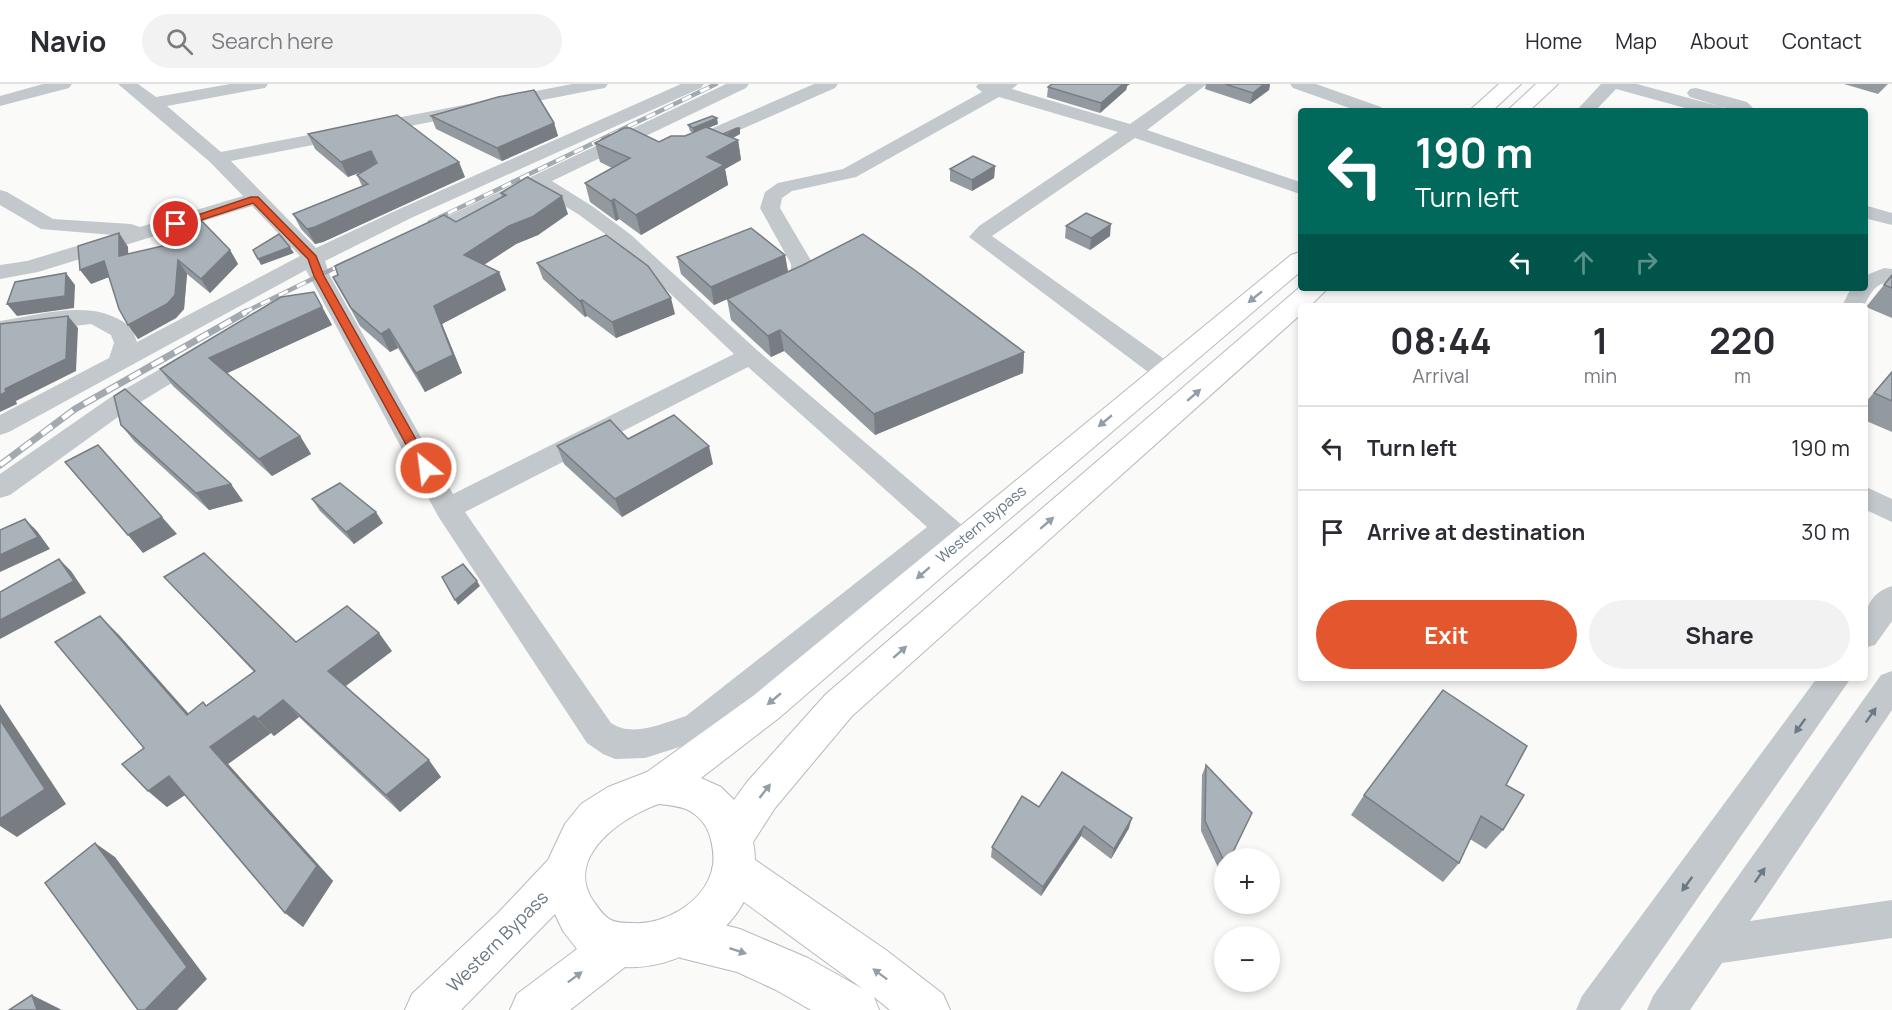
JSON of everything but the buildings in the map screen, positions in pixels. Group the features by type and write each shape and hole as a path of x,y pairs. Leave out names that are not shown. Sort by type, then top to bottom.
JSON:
{"main road":[{"path":"1483,108 1511,84"},
{"path":"1520,108 1548,84"},
{"name":"Western Bypass","path":"659,786 766,706 953,534 1165,372 1298,262"},
{"path":"1299,303 1313,291"},
{"path":"927,1010 732,854 729,825 716,807 697,794 681,788 659,786 622,798 599,814 581,835 565,872 570,903 581,922 597,937 619,944 652,945 681,936 711,912 725,891 732,854 761,795 839,705 1298,304"},
{"name":"Western Bypass","path":"428,1010 513,928 565,872"},
{"path":"681,936 740,951 792,974 856,1010"},
{"path":"533,1010 619,944"}],"street":[{"path":"0,101 63,84"},
{"path":"127,84 153,103 217,158 313,258 324,284 448,508 599,733 615,744 645,743 696,728 953,534 750,356 719,314 585,210 537,181"},
{"path":"153,103 259,84"},
{"path":"217,158 599,84"},
{"path":"0,426 120,359 313,258 415,209 694,84"},
{"path":"398,248 740,84"},
{"path":"681,149 829,84"},
{"path":"975,84 1004,88 1298,187"},
{"path":"1165,372 980,237 981,233 1133,131 1198,84"},
{"path":"1299,84 1367,108"},
{"path":"1588,108 1611,84"},
{"path":"1617,84 1705,108"},
{"path":"1665,84 1744,108"},
{"path":"758,297 798,279 803,271 802,264 770,208 772,196 785,187 849,173 1004,88"},
{"path":"0,196 48,225 155,231"},
{"path":"0,272 30,267 255,199"},
{"path":"1868,213 1891,217"},
{"path":"1868,282 1884,275 1892,276"},
{"path":"0,328 78,317 94,317 121,332 126,343 120,359"},
{"path":"0,488 120,403 212,349"},
{"path":"448,508 750,356"},
{"path":"1868,498 1892,512"},
{"path":"1868,631 1892,598"},
{"path":"1596,1010 1833,681"},
{"path":"1667,1010 1892,684"},
{"path":"1711,946 1892,919"}],"railway":[{"path":"430,222 716,84"},
{"path":"243,313 349,261"},
{"path":"0,465 75,409 246,312"}],"route":[{"path":"176,224 255,199 313,258 319,276 426,468"}]}
